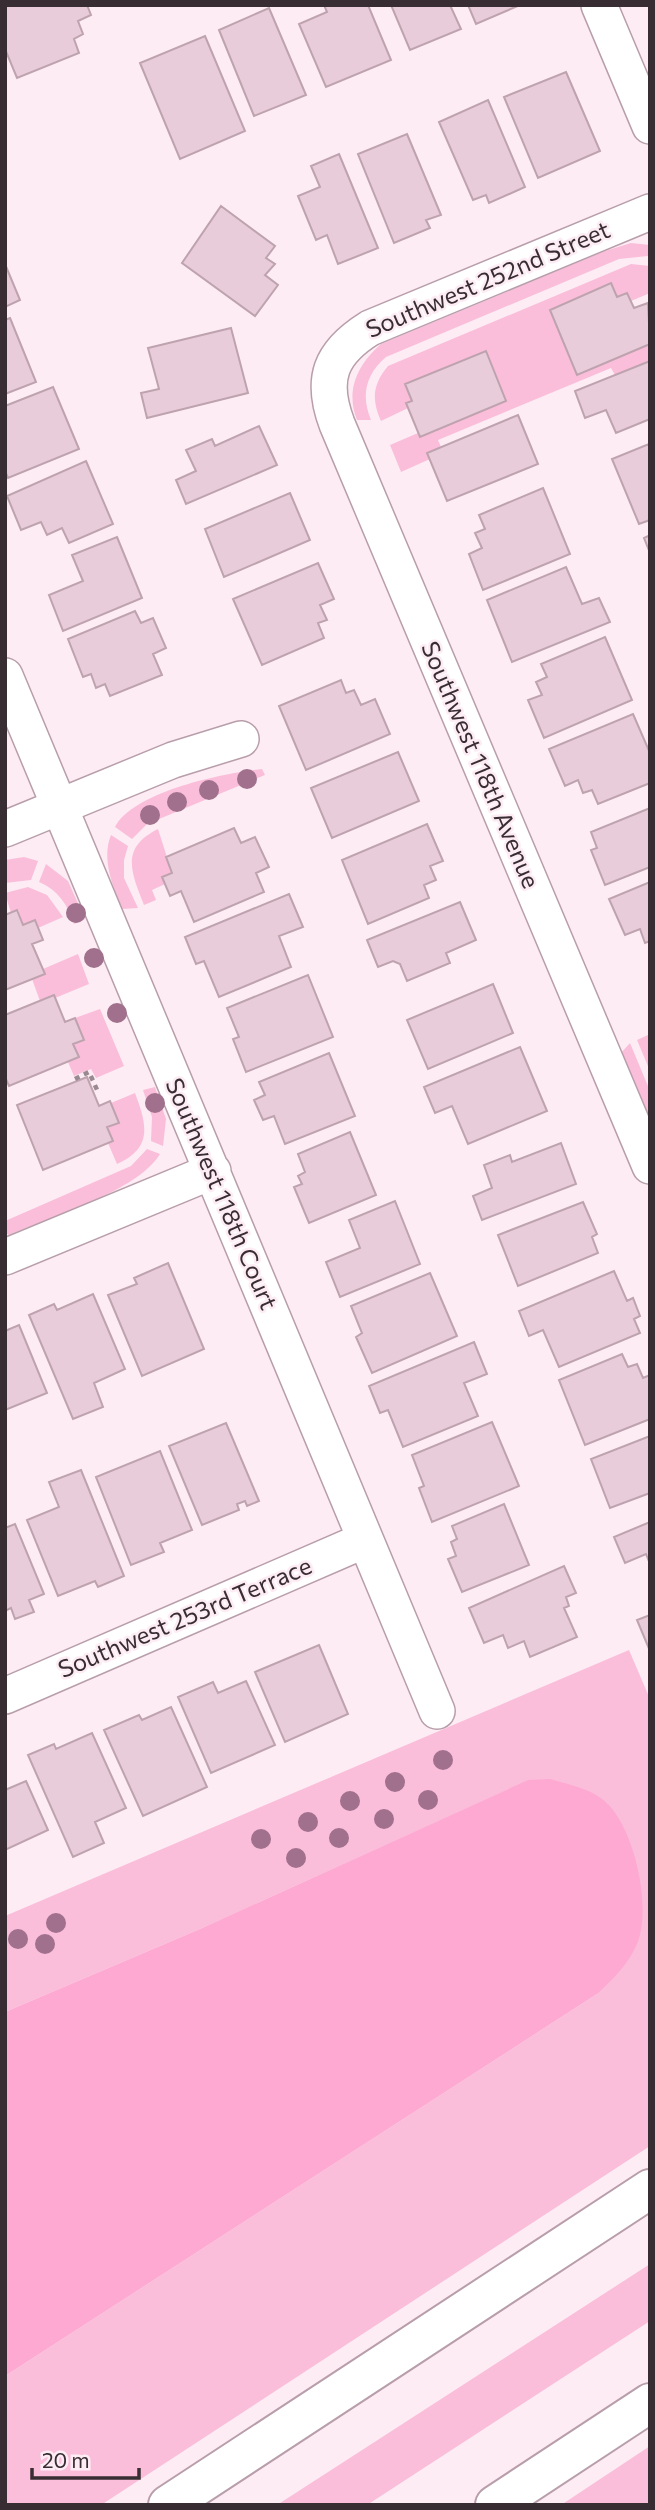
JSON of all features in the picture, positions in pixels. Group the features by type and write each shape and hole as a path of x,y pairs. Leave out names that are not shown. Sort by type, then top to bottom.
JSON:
{"highway":[{"path":"168,2505 650,2189"},
{"path":"495,2505 650,2403"}],"street":[{"path":"599,5 650,126"},
{"name":"Southwest 252nd Street","path":"335,360 352,340 377,324 650,212"},
{"name":"Southwest 118th Avenue","path":"335,360 328,388 337,424 650,1166"},
{"name":"Southwest 118th Court","path":"5,676 437,1711"},
{"path":"5,830 173,761 241,739"},
{"path":"5,1257 213,1171"},
{"name":"Southwest 253rd Terrace","path":"5,1696 365,1541"}],"path":[{"path":"75,1079 89,1072 98,1092"}],"shaded area":[{"path":"631,243 650,245 648,256 619,259 386,357 373,371 367,386 366,403 371,420 357,420 352,398 356,378 366,360 381,344 605,251"},
{"path":"631,264 650,266 650,293 631,301 627,293 617,297 611,284 550,310 577,374 650,344 650,361 615,375 611,368 438,440 441,447 428,453 430,459 401,472 390,445 418,433 420,437 506,401 486,352 406,384 412,401 406,403 408,408 381,421 375,392 379,379 388,366"},
{"path":"262,769 265,775 147,824 132,839 115,827 125,814 160,794 204,780"},
{"path":"158,829 172,873 163,877 165,884 152,890 156,900 144,905 135,882 133,853 146,836"},
{"path":"111,835 128,846 124,860 124,878 138,908 122,909 115,891 107,854"},
{"path":"24,857 38,861 31,880 5,883 5,860"},
{"path":"46,864 68,881 85,919 74,924 61,899 52,889 39,882"},
{"path":"28,887 47,895 63,917 38,928 35,920 23,925 18,910 11,913 5,893"},
{"path":"78,954 89,984 40,1001 32,979 44,974 43,969"},
{"path":"100,1009 124,1066 96,1078 91,1069 74,1076 68,1062 78,1057 73,1044 84,1040 75,1018"},
{"path":"650,1034 650,1071 637,1040"},
{"path":"630,1043 650,1091 650,1124 620,1054"},
{"path":"155,1087 166,1119 163,1146 151,1141 152,1117 143,1090"},
{"path":"135,1093 144,1125 142,1143 129,1158 117,1164 108,1143 113,1141 108,1127 119,1122 111,1103"},
{"path":"147,1149 160,1154 133,1180 92,1202 9,1235 5,1233 5,1221 131,1166"},
{"path":"629,1650 650,1699 650,2146 101,2505 5,2505 5,2376 597,1994 608,1804 570,1786 551,1781 529,1780 200,1929 5,2012 5,1916"},
{"path":"550,1779 596,1795 609,1805 626,1833 638,1871 643,1911 637,1944 625,1965 597,1994 5,2376 5,2012 200,1929 528,1780"},
{"path":"650,2264 650,2321 367,2505 277,2505"},
{"path":"650,2446 650,2505 561,2505 567,2501"}],"building":[{"path":"87,5 91,15 78,21 83,34 74,39 79,53 17,78 5,49 5,7"},
{"path":"324,5 368,5 391,60 326,87 299,24 327,12"},
{"path":"391,5 450,5 461,29 410,50"},
{"path":"468,5 520,5 476,24"},
{"path":"269,8 306,95 254,116 219,30"},
{"path":"205,36 245,131 180,159 140,63"},
{"path":"566,72 600,151 538,178 504,97"},
{"path":"488,100 525,187 489,203 486,195 473,200 439,122"},
{"path":"407,134 441,215 426,220 430,228 394,243 358,154"},
{"path":"339,154 378,248 338,264 327,235 316,240 298,196 320,187 311,166"},
{"path":"221,206 275,246 266,258 275,264 265,275 278,285 255,316 182,263"},
{"path":"5,264 20,300 5,307"},
{"path":"611,283 617,297 627,293 634,308 648,303 650,344 577,375 550,310"},
{"path":"10,318 36,382 5,394 5,320"},
{"path":"231,328 248,393 147,418 141,393 159,389 148,348"},
{"path":"486,351 506,401 420,437 406,403 412,401 405,384"},
{"path":"650,361 650,419 616,433 606,410 585,418 575,391"},
{"path":"53,387 79,449 8,478 5,471 5,406"},
{"path":"518,415 538,464 447,501 427,453"},
{"path":"259,426 277,465 186,504 176,480 196,471 186,450 212,439 215,446"},
{"path":"649,444 650,520 639,524 612,459"},
{"path":"86,461 113,524 69,543 62,528 47,535 41,522 21,530 7,496"},
{"path":"543,488 570,554 483,590 469,554 482,548 475,533 485,529 479,515"},
{"path":"290,493 310,540 224,577 205,529"},
{"path":"650,535 650,553 644,538"},
{"path":"117,537 142,598 63,631 49,595 83,581 72,555"},
{"path":"318,563 334,599 320,605 327,620 318,623 324,638 262,665 233,599"},
{"path":"566,567 582,604 599,598 610,622 512,662 487,600"},
{"path":"135,611 141,623 153,618 166,648 153,654 162,675 110,696 105,684 96,688 91,674 83,677 68,639"},
{"path":"605,637 632,700 544,738 528,700 542,695 536,682 547,677 541,664"},
{"path":"341,680 346,693 354,690 361,705 375,699 390,734 306,770 279,706"},
{"path":"633,714 650,753 650,783 598,804 592,790 583,793 578,780 565,786 549,749"},
{"path":"398,752 419,801 332,838 311,788"},
{"path":"650,808 650,867 605,885 591,850 597,848 591,832"},
{"path":"427,824 443,861 430,866 436,880 424,885 429,898 368,924 342,860"},
{"path":"234,828 241,843 255,837 269,867 256,873 264,892 194,922 181,891 170,896 162,877 172,873 166,857"},
{"path":"650,882 650,941 645,943 640,929 625,935 609,899"},
{"path":"289,894 303,927 279,936 291,967 219,997 204,961 196,964 185,937"},
{"path":"460,902 476,940 446,953 450,963 407,981 400,964 393,961 378,967 367,940"},
{"path":"17,910 23,925 35,920 43,940 32,944 45,974 5,990 5,915"},
{"path":"308,975 333,1037 246,1072 233,1039 239,1037 227,1008"},
{"path":"493,984 513,1033 428,1069 407,1020"},
{"path":"54,995 65,1022 75,1018 84,1040 73,1044 79,1057 9,1086 5,1077 5,1015"},
{"path":"520,1047 547,1111 468,1144 452,1106 435,1113 424,1087"},
{"path":"329,1053 355,1116 285,1144 274,1116 263,1120 254,1100 265,1095 259,1082"},
{"path":"87,1077 99,1106 110,1101 119,1123 107,1127 113,1141 43,1170 17,1105"},
{"path":"350,1132 376,1195 309,1223 294,1187 302,1184 298,1176 305,1172 298,1154"},
{"path":"561,1143 576,1184 482,1220 473,1196 492,1188 484,1165 510,1155 512,1162"},
{"path":"395,1201 420,1264 340,1297 326,1262 360,1248 349,1220"},
{"path":"583,1202 597,1234 592,1237 598,1253 518,1286 498,1235"},
{"path":"168,1263 204,1349 142,1376 108,1295 137,1284 134,1278"},
{"path":"614,1271 627,1301 633,1298 640,1316 634,1319 640,1333 559,1367 543,1330 529,1336 519,1311"},
{"path":"430,1273 457,1336 372,1373 356,1337 362,1333 351,1306"},
{"path":"93,1294 125,1369 94,1383 103,1407 73,1419 29,1315 54,1304 57,1310"},
{"path":"19,1325 47,1393 5,1410 5,1331"},
{"path":"474,1342 487,1374 464,1383 478,1416 403,1447 388,1410 380,1413 369,1386"},
{"path":"622,1354 628,1367 637,1364 643,1378 650,1375 650,1419 585,1445 559,1380"},
{"path":"492,1422 519,1486 432,1522 419,1488 424,1486 412,1455"},
{"path":"226,1423 259,1501 247,1506 245,1501 237,1504 239,1510 202,1525 169,1446"},
{"path":"650,1436 650,1493 610,1508 591,1459"},
{"path":"160,1451 192,1530 160,1543 164,1552 131,1565 96,1477"},
{"path":"81,1470 124,1576 98,1587 95,1581 58,1596 27,1520 59,1507 49,1482"},
{"path":"504,1504 529,1565 462,1592 448,1559 456,1556 451,1542 457,1539 452,1526"},
{"path":"650,1522 650,1564 646,1554 625,1563 614,1537"},
{"path":"15,1524 44,1594 29,1600 34,1612 15,1619 11,1608 5,1611 5,1528"},
{"path":"564,1566 576,1593 566,1597 569,1606 564,1608 577,1637 530,1657 524,1641 508,1648 503,1635 484,1643 469,1608"},
{"path":"650,1615 650,1651 637,1620"},
{"path":"319,1645 348,1714 285,1742 255,1672"},
{"path":"246,1681 275,1745 211,1773 178,1697 213,1682 218,1693"},
{"path":"171,1707 207,1787 143,1816 104,1730 139,1715 142,1720"},
{"path":"92,1733 126,1808 95,1822 104,1843 73,1857 28,1755 54,1744 56,1749"},
{"path":"26,1781 48,1830 5,1850 5,1790"}]}
